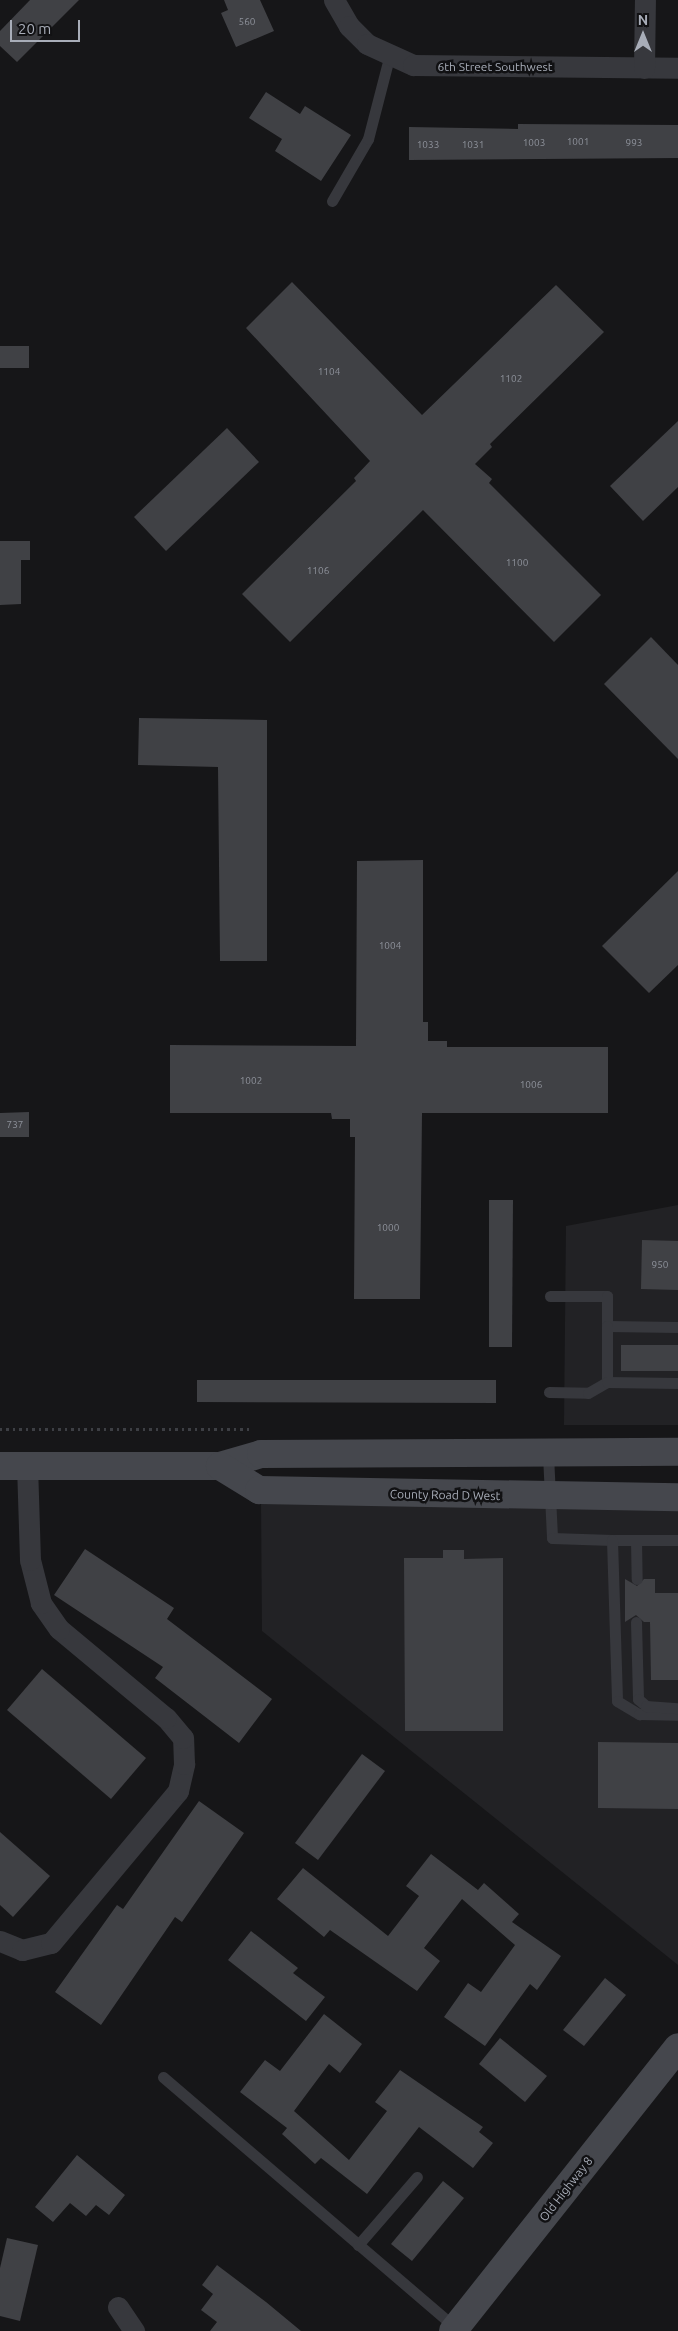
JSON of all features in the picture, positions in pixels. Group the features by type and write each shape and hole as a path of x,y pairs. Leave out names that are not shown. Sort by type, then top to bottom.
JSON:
{"main road":[{"path":"0,1466 220,1466 261,1454 548,1455 678,1452"},
{"name":"County Road D West","path":"220,1466 259,1490 551,1498 678,1497"},
{"name":"Old Highway 8","path":"457,2330 678,2047"}],"street":[{"path":"644,68 645,0"},
{"name":"6th Street Southwest","path":"334,2 355,32 389,58 413,65 440,67 678,68"},
{"path":"0,1940 22,1950 51,1944 178,1791 184,1764 183,1738 166,1718 59,1629 41,1602 30,1560 27,1466"},
{"path":"118,2307 134,2331"}],"lane":[{"path":"332,201 368,139 389,58"},
{"path":"550,1296 607,1296 607,1382"},
{"path":"607,1326 678,1327"},
{"path":"549,1392 588,1393 607,1382 678,1383"},
{"path":"548,1455 552,1538 678,1540"},
{"path":"612,1540 617,1701 639,1714 678,1715"},
{"path":"636,1540 637,1579"},
{"path":"636,1622 638,1699 646,1706 678,1708"},
{"path":"163,2077 457,2330"},
{"path":"358,2245 416,2177"}],"shaded area":[{"path":"678,1205 678,1425 564,1425 566,1226"},
{"path":"261,1500 678,1508 678,1965 262,1631"}],"building":[{"path":"30,0 79,0 17,62 0,46 0,31"},
{"path":"224,0 260,0 274,31 236,47 221,13 228,10"},
{"path":"266,92 300,114 305,106 351,135 321,181 275,151 282,139 249,118"},
{"path":"518,124 678,125 678,158 409,160 409,127 518,129"},
{"path":"292,282 422,415 556,285 604,332 490,444 492,447 475,464 492,479 489,483 601,595 554,642 423,510 290,642 242,594 356,481 354,478 370,461 246,328"},
{"path":"0,346 29,346 29,368 0,368"},
{"path":"678,421 678,487 643,521 610,486"},
{"path":"227,428 259,462 166,551 134,517"},
{"path":"0,541 30,541 30,560 21,560 21,604 0,605"},
{"path":"651,637 678,665 678,759 604,684"},
{"path":"139,718 267,720 267,961 220,961 218,767 138,765"},
{"path":"423,860 423,1022 428,1022 428,1041 447,1041 447,1047 608,1047 608,1113 422,1113 420,1299 354,1299 355,1137 350,1137 350,1119 332,1119 331,1113 170,1113 170,1045 356,1046 357,861"},
{"path":"678,871 678,965 649,993 602,946"},
{"path":"29,1112 29,1137 0,1137 0,1113"},
{"path":"489,1200 513,1200 512,1347 489,1347"},
{"path":"642,1240 678,1241 678,1290 641,1289"},
{"path":"621,1345 678,1345 678,1371 621,1371"},
{"path":"197,1380 496,1380 496,1403 197,1402"},
{"path":"85,1549 174,1608 167,1619 272,1699 239,1743 155,1678 163,1667 54,1595"},
{"path":"443,1550 464,1550 464,1559 503,1558 503,1731 405,1731 404,1558 443,1558"},
{"path":"625,1579 637,1586 644,1579 655,1579 655,1593 678,1593 678,1680 651,1680 650,1622 644,1622 636,1615 625,1622"},
{"path":"42,1669 146,1758 111,1799 7,1710"},
{"path":"598,1742 678,1743 678,1809 598,1808"},
{"path":"362,1754 385,1771 318,1860 295,1843"},
{"path":"199,1801 244,1833 182,1922 175,1917 101,2025 55,1992 117,1905 123,1909"},
{"path":"0,1832 50,1876 13,1917 0,1905"},
{"path":"431,1854 478,1890 484,1883 519,1914 512,1922 561,1956 537,1990 530,1984 485,2046 444,2017 468,1983 481,1992 515,1945 462,1899 424,1948 440,1961 417,1991 330,1930 324,1937 277,1899 303,1868 388,1936 419,1896 406,1886"},
{"path":"251,1931 298,1968 293,1973 325,1997 306,2021 228,1960"},
{"path":"605,1978 626,1995 584,2046 563,2030"},
{"path":"324,2014 362,2044 340,2073 329,2064 294,2111 349,2160 387,2111 375,2102 400,2070 483,2127 479,2132 493,2143 473,2168 419,2127 367,2194 321,2158 315,2164 282,2134 287,2128 240,2092 265,2060 280,2071"},
{"path":"500,2038 547,2076 525,2102 479,2064"},
{"path":"77,2155 125,2195 109,2215 96,2205 86,2216 70,2203 53,2222 35,2207"},
{"path":"443,2181 464,2198 412,2261 391,2244"},
{"path":"7,2238 38,2245 20,2321 0,2316 0,2268"},
{"path":"217,2265 301,2331 210,2331 217,2322 201,2310 213,2294 202,2285"}]}
